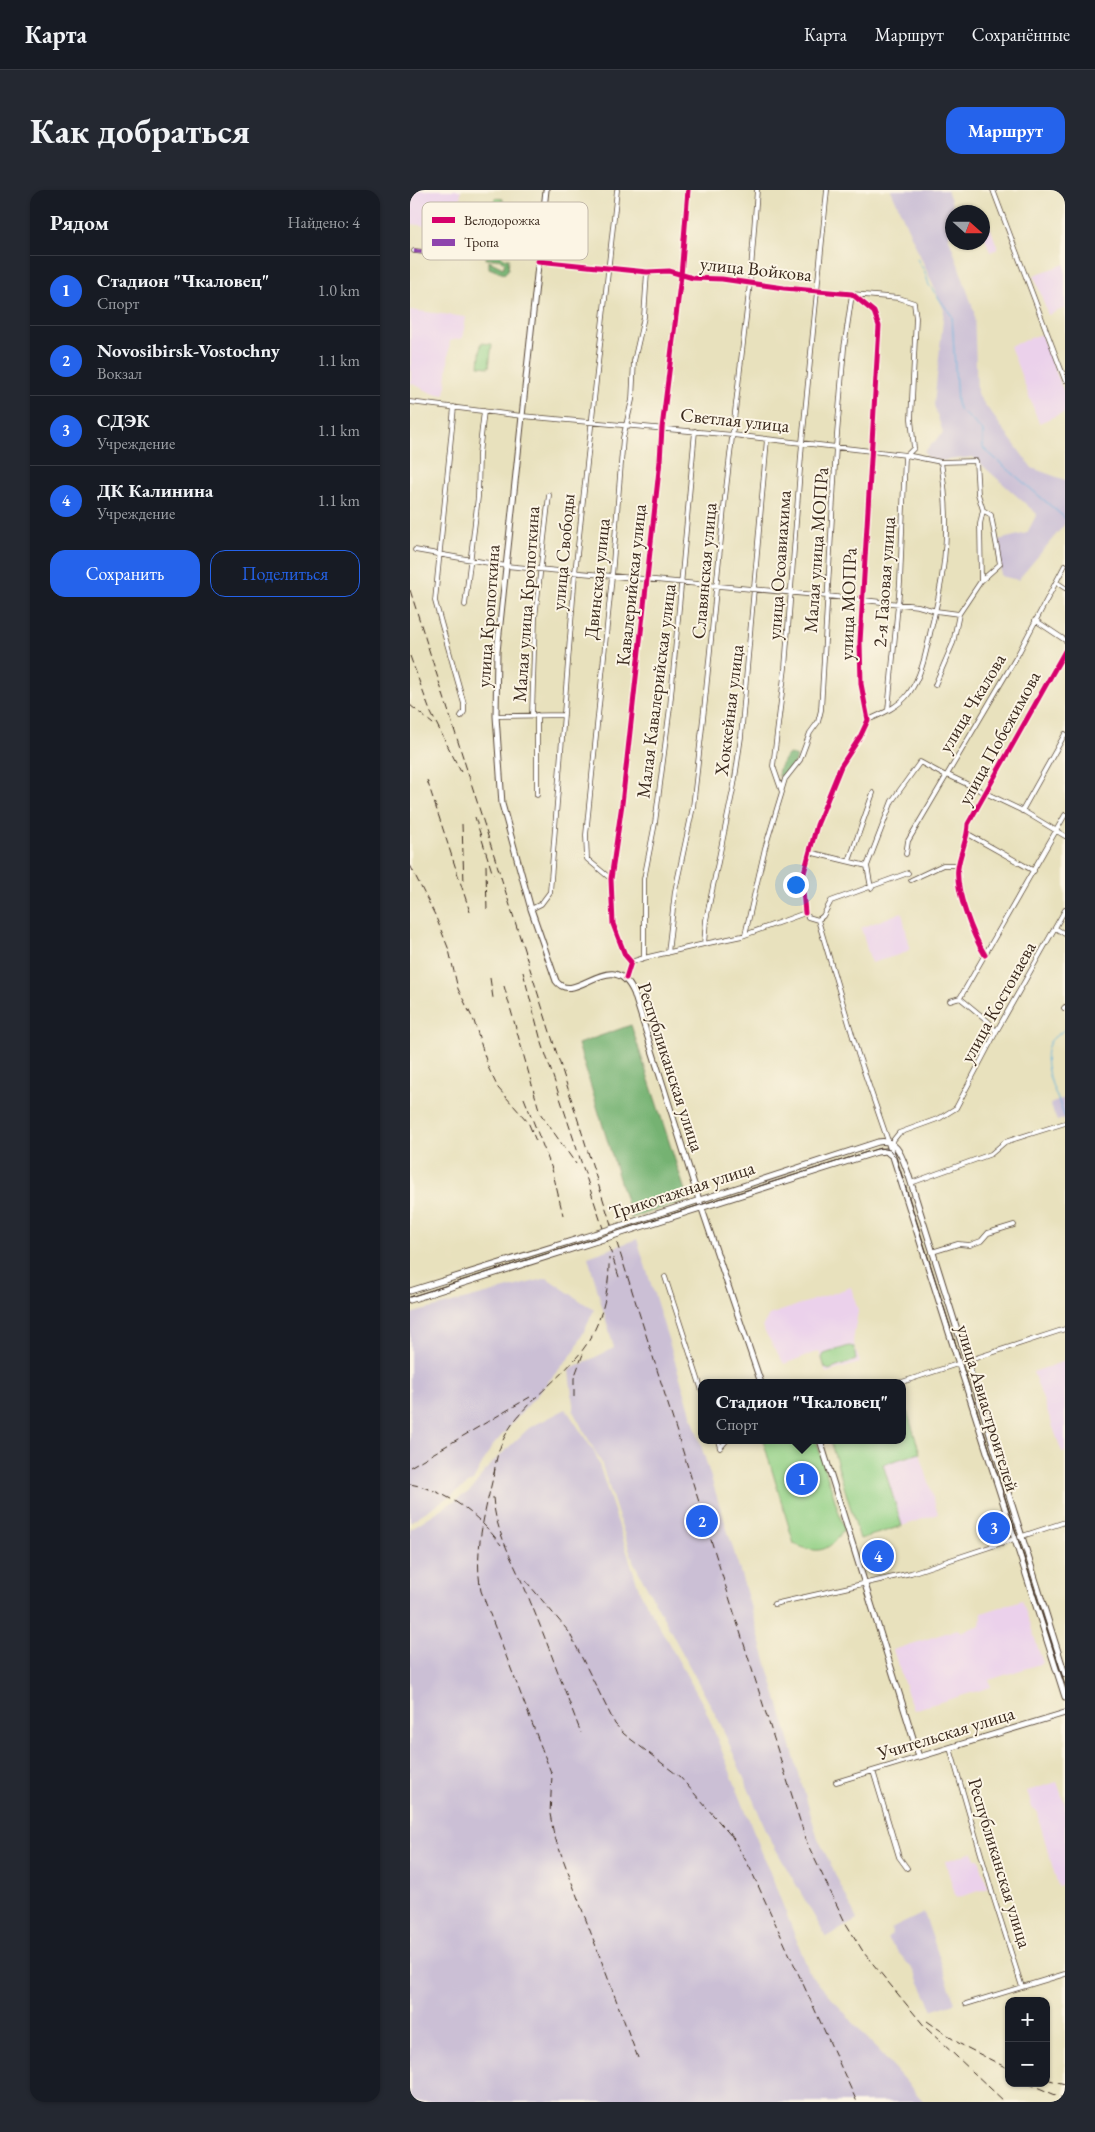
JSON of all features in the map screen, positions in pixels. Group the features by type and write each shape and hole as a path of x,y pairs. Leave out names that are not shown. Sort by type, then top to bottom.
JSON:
{"main road":[{"name":"улица Кропоткина","path":"539,260 497,652 496,716 502,804 531,909 559,985 568,988 607,974"},
{"name":"Республиканская улица","path":"607,974 613,973 626,978 634,992 699,1200 760,1379"},
{"name":"Трикотажная улица","path":"410,1291 626,1224 878,1142 889,1142"},
{"name":"улица Авиастроителей","path":"889,1142 1065,1697"},
{"name":"улица Авиастроителей","path":"889,1142 898,1148 911,1183 1065,1674"},
{"name":"Трикотажная улица","path":"410,1300 877,1152 886,1152 894,1159 898,1157 903,1160"},
{"path":"784,1172 789,1174 788,1180"},
{"path":"821,1444 919,1757"},
{"name":"Учительская улица","path":"919,1757 1065,1713"}],"street":[{"name":"улица Свободы","path":"531,909 541,904 550,892 575,573 616,190"},
{"name":"Кавалерийская улица","path":"630,962 622,949 613,924 611,880 622,804 662,447 662,428 681,276 688,190"},
{"name":"Славянская улица","path":"668,953 675,891 693,807 750,283 757,190"},
{"name":"улица Осоавиахима","path":"782,792 773,766 791,593 802,443 826,190"},
{"path":"993,190 1065,380"},
{"name":"улица Войкова","path":"414,251 422,252"},
{"name":"улица Войкова","path":"552,260 608,269 647,272 669,271 681,276 852,294"},
{"name":"Двинская улица","path":"611,880 587,859 586,835 625,425 632,400 634,361 644,318 647,272"},
{"name":"Малая улица МОПРа","path":"782,792 785,779 800,760 810,733 818,722 821,710 836,447 844,348 852,294"},
{"name":"улица МОПРа","path":"852,294 874,312 879,326 862,599 861,684 868,720"},
{"name":"2-я Газовая улица","path":"852,294 910,300 916,308 911,419 914,448 906,456 898,604 888,710"},
{"name":"Светлая улица","path":"410,402 522,416 733,435 872,451 941,462 976,461 978,494 983,510"},
{"path":"454,407 438,555 436,608 464,704 464,712 461,716"},
{"path":"465,605 471,560 484,411"},
{"name":"Малая Кавалерийская улица","path":"643,956 644,879 655,823 683,582 695,431"},
{"name":"Хоккейная улица","path":"704,944 706,920 742,737 767,439"},
{"path":"818,920 808,917 805,913 802,880 809,852 841,766 860,737 868,720 888,710 909,693 914,684 929,640 945,569 945,490 941,462"},
{"name":"Малая улица Кропоткина","path":"537,796 534,715 539,569 548,495"},
{"path":"935,685 952,643 958,614 981,581 998,569 1001,561 991,516 983,510 980,524 981,581"},
{"path":"415,550 506,566 862,599 925,607 936,611 958,614"},
{"name":"улица Чкалова","path":"906,854 908,841 944,776 1017,656 1065,565"},
{"path":"1056,582 1065,588"},
{"path":"1035,620 1065,640"},
{"name":"улица Побежимова","path":"985,955 976,939 961,893 957,870 961,849 968,834 968,824 1065,651"},
{"name":"Малая улица Кропоткина","path":"496,716 564,715"},
{"path":"1022,811 1065,734"},
{"path":"871,888 866,866 892,801 918,763 944,776 950,776 986,792 1065,836"},
{"path":"777,779 785,779"},
{"path":"745,936 765,848 782,792"},
{"path":"849,861 873,793"},
{"path":"950,1001 960,998 1065,815"},
{"path":"968,834 1034,871"},
{"path":"809,852 866,866"},
{"path":"911,880 943,865 958,865"},
{"path":"818,920 823,916 831,901 908,873"},
{"name":"улица Костонаева","path":"956,1108 996,1032 1065,910"},
{"path":"626,978 630,962 643,956 668,953 745,936 805,913"},
{"path":"818,920 858,1054 889,1142"},
{"path":"1055,928 1065,934"},
{"path":"960,998 988,1022 996,1032"},
{"name":"Трикотажная улица","path":"889,1142 898,1133 940,1118 956,1108"},
{"path":"911,1183 991,1154 1005,1142 1065,1123"},
{"path":"932,1252 958,1244 970,1245 981,1241 988,1233 1014,1225"},
{"path":"665,1277 698,1380"},
{"path":"906,1381 1065,1329"},
{"path":"774,1604 865,1585 911,1573 1065,1522"},
{"name":"Республиканская улица","path":"950,1748 995,1904 1022,1987"},
{"name":"Учительская улица","path":"836,1782 919,1757"},
{"path":"873,1771 899,1857 907,1868"},
{"path":"966,2004 1065,1974"}],"shaded area":[{"path":"410,190 461,190 460,202 422,202 422,225 410,224"},
{"path":"891,190 947,190 953,205 945,205 945,250 953,250 974,311 977,394 1032,468 1065,480 1065,524 1018,580 1001,576 998,540 1027,533 1037,514 973,457 940,461 929,459 924,452 943,433 934,405 944,310"},
{"path":"990,227 998,249 990,252 989,250"},
{"path":"1065,264 1065,308 1048,315 1034,275"},
{"path":"410,310 466,317 463,338 450,341 445,395 432,393 411,383"},
{"path":"1041,334 1065,395 1065,412 1039,423 1010,346"},
{"path":"902,912 910,949 902,954 871,963 861,928"},
{"path":"1065,1098 1065,1118 1057,1121 1050,1104"},
{"path":"637,1239 698,1436 698,1444 701,1444 740,1571 817,1836 857,1920 826,1937 770,1839 721,1725 633,1561 601,1462 574,1413 569,1370 614,1348 588,1257"},
{"path":"547,1278 594,1310 574,1352 491,1448 473,1481 410,1522 410,1314"},
{"path":"851,1287 858,1311 853,1341 860,1363 826,1373 819,1351 784,1364 762,1327 769,1315"},
{"path":"1065,1361 1065,1451 1062,1452 1033,1372"},
{"path":"566,1409 596,1455 640,1592 705,1708 810,1974 924,2102 410,2102 410,1529 470,1491 489,1466 529,1428"},
{"path":"920,1453 938,1514 902,1526 883,1464"},
{"path":"1022,1600 1043,1663 989,1680 991,1687 913,1710 893,1650 958,1629 960,1632 981,1625 982,1613"},
{"path":"1057,1782 1065,1804 1065,1884 1058,1886 1036,1810 1032,1808 1027,1791"},
{"path":"973,1852 975,1859 979,1859 988,1888 956,1898 945,1861"},
{"path":"924,1913 955,2003 933,2010 915,1972 887,1939 893,1933 891,1929"}],"green space":[{"path":"495,198 503,199 503,202 495,202"},
{"path":"501,260 509,260 508,270 504,274 489,268 489,261 503,268 505,263"},
{"path":"481,343 492,344 489,367 479,366"},
{"path":"790,754 797,757 795,762 782,776 778,776 779,768 786,756"},
{"path":"631,1025 688,1200 631,1218 578,1044"},
{"path":"849,1346 854,1347 856,1360 829,1370 825,1368 822,1358 824,1354"},
{"path":"906,1408 920,1453 883,1464 902,1526 860,1539 831,1444 906,1444"},
{"path":"764,1444 817,1444 844,1529 833,1543 823,1549 810,1550 794,1544"}],"waterway":[{"path":"917,259 925,272 929,285 952,316 957,403 960,411"},
{"path":"964,413 983,431 983,448 1065,518"},
{"path":"1065,1029 1050,1042 1046,1060 1050,1080 1065,1118"}],"tram line":[{"path":"410,1297 880,1148 890,1150 896,1158 1065,1685"}],"railway":[{"path":"410,590 807,1843 845,1922 864,1953 926,2028 1005,2102"},
{"path":"410,656 430,711 461,772"},
{"path":"410,705 433,724"},
{"path":"427,780 470,912"},
{"path":"475,817 493,875"},
{"path":"462,824 464,884"},
{"path":"410,865 435,915 449,950 458,989 474,1021 488,1067 498,1088 528,1122 536,1141"},
{"path":"486,865 487,913"},
{"path":"523,972 540,1037 620,1280"},
{"path":"490,978 493,998"},
{"path":"504,986 540,1113 576,1164"},
{"path":"524,1098 552,1169 563,1215"},
{"path":"494,1475 504,1438 513,1423 524,1409 576,1358 591,1336 602,1311 608,1284 609,1258"},
{"path":"574,1397 574,1378 583,1354"},
{"path":"410,1467 530,1397"},
{"path":"495,1469 480,1545 479,1576 481,1591 552,1775 550,1814 554,1835 638,2058"},
{"path":"410,1484 437,1492 461,1506 482,1523 501,1545"},
{"path":"493,1497 502,1537 537,1617 581,1733"},
{"path":"525,1580 569,1632 615,1724 624,1734 680,1777 734,1839"},
{"path":"730,1833 750,1868 857,2102"},
{"path":"927,2021 960,2044 1005,2067"},
{"path":"1050,2080 1065,2084"},
{"path":"1036,2087 1065,2099"}],"marked path":[{"path":"414,251 422,252"}],"cycle path":[{"path":"626,978 631,962 625,955 613,924 611,879 622,804 660,461 662,428 681,276 688,190"},
{"path":"538,261 647,272 669,271 693,278 722,279 784,288 852,294 874,312 879,326 860,642 861,684 868,720 860,737 841,766 817,825 802,880 805,913"},
{"path":"985,955 966,913 959,888 958,868 968,824 1065,651"}],"place":[{"name":"Стадион \"Чкаловец\"","path":"802,1479"},
{"name":"Novosibirsk-Vostochny","path":"702,1521"},
{"name":"СДЭК","path":"994,1528"},
{"name":"ДК Калинина","path":"878,1556"}]}
